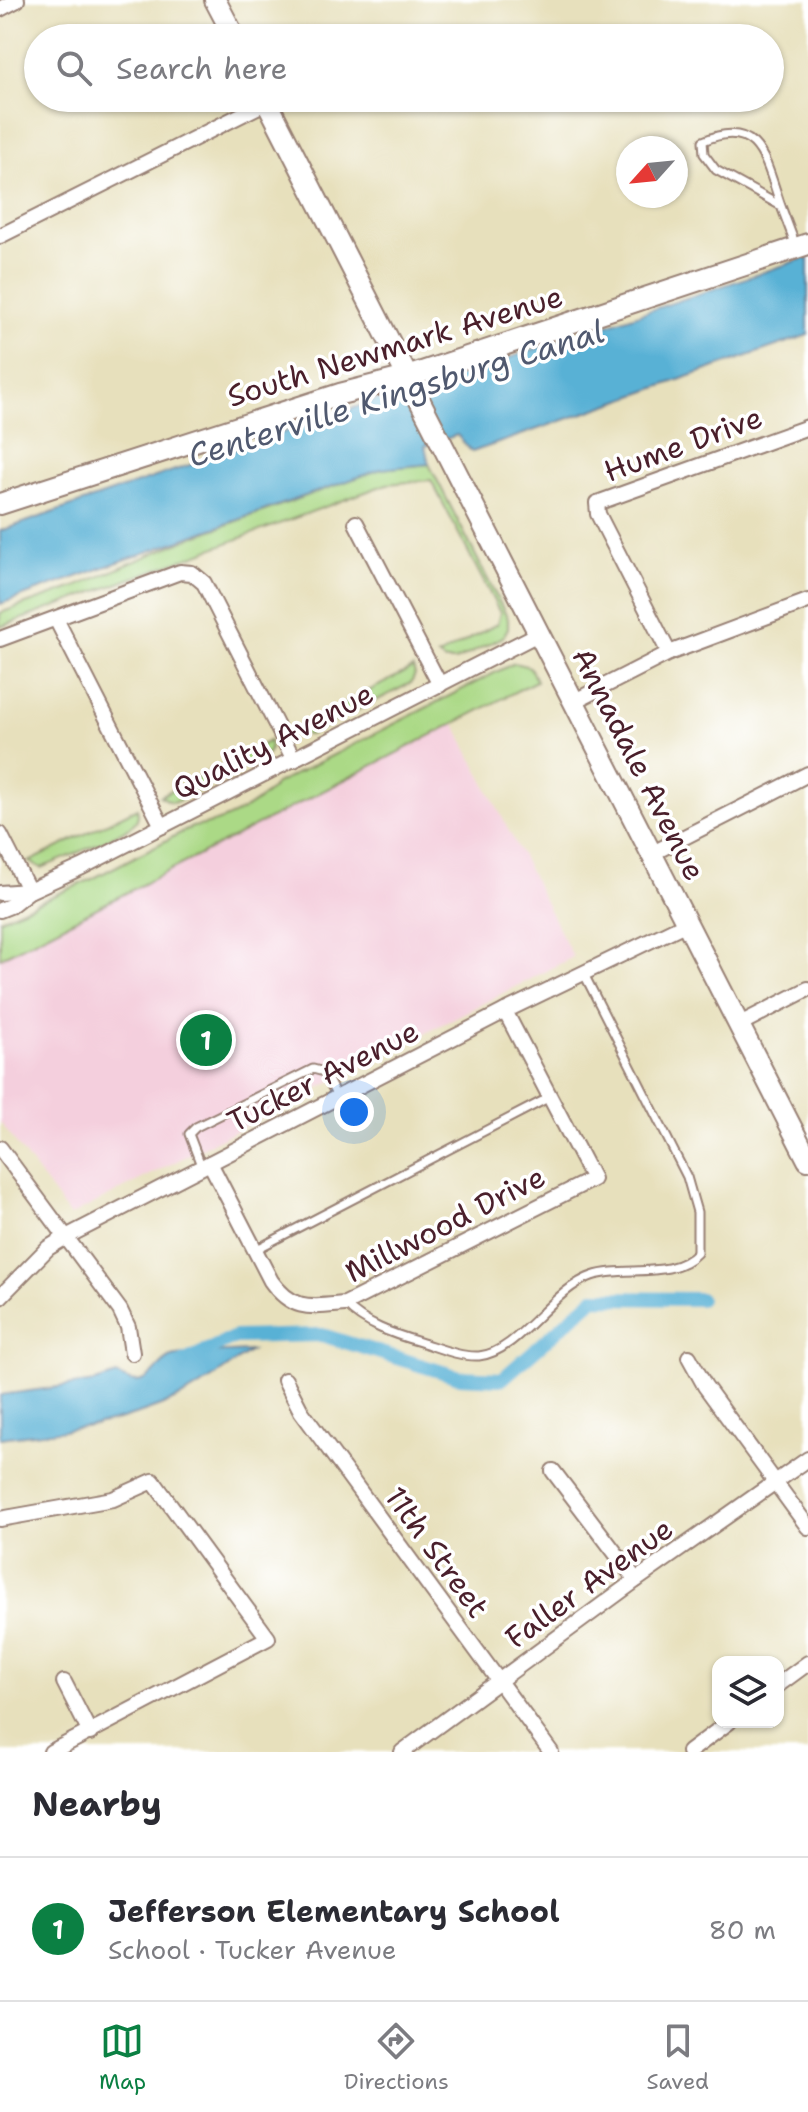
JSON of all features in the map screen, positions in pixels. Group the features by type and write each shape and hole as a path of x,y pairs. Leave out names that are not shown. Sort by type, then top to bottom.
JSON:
{"street":[{"path":"0,9 17,0"},
{"path":"215,0 228,24"},
{"path":"0,236 243,112"},
{"name":"Annadale Avenue","path":"272,112 808,1160"},
{"name":"South Newmark Avenue","path":"0,504 340,394 412,386 803,246"},
{"name":"Hume Drive","path":"669,653 598,514 597,503 808,427"},
{"path":"356,523 440,685"},
{"path":"0,639 180,572 192,573 204,583 294,760"},
{"path":"573,702 669,653 808,601"},
{"path":"56,619 162,826"},
{"name":"Quality Avenue","path":"0,910 29,891 294,760 538,634"},
{"path":"651,854 808,774"},
{"path":"0,834 29,891"},
{"name":"Quality Avenue","path":"0,893 29,891"},
{"name":"Tucker Avenue","path":"0,1297 48,1248 66,1237 505,1011 687,923"},
{"path":"738,1025 808,989"},
{"name":"Millwood Drive","path":"206,1166 271,1281 289,1302 323,1306 345,1304 593,1179 505,1011"},
{"path":"0,1148 120,1310 128,1327 132,1353"},
{"path":"689,1357 705,1386 808,1527"},
{"name":"11th Street","path":"285,1380 301,1411 551,1752"},
{"name":"Faller Avenue","path":"402,1752 636,1580 808,1459"},
{"path":"553,1471 636,1580"},
{"path":"0,1519 113,1499 153,1481 268,1638 51,1752"},
{"path":"784,1681 808,1663"},
{"path":"64,1682 90,1733"},
{"path":"698,1749 722,1728"}],"lane":[{"path":"781,206 716,170 704,154 703,141 719,134 747,136 754,141 781,206 803,246"},
{"path":"345,1304 371,1324 395,1334 464,1355 484,1355 499,1349 527,1327 573,1284 600,1274 673,1266 697,1253 697,1212 687,1177 584,974"},
{"path":"206,1166 189,1139 189,1134 196,1127 313,1069 324,1072 337,1097"},
{"path":"255,1250 550,1097"}],"shaded area":[{"path":"455,724 573,957 70,1216 0,1122 0,958"}],"green space":[{"path":"429,464 508,619 508,628 503,637 455,661 445,661 438,656 497,624 500,613 431,480 387,484 0,627 0,613 78,586 182,541 381,469"},
{"path":"514,663 530,667 536,681 0,958 0,919 92,879 192,827 238,813 259,800 276,784"},
{"path":"413,668 415,675 411,683 309,735 293,730"},
{"path":"269,741 270,749 264,758 179,801 171,802 160,796"},
{"path":"137,808 136,821 107,840 41,868 29,862"}],"water":[{"path":"808,257 808,335 472,452 457,435 425,446 429,464 381,469 0,604 0,531 385,397 396,398 401,408 438,396 438,386 444,380"},
{"path":"251,1351 198,1388 156,1408 91,1426 0,1438 0,1395 95,1382 117,1375 137,1382 178,1355"}],"waterway":[{"path":"183,1362 235,1337 322,1335 459,1377 502,1379 594,1298 700,1299"}],"place":[{"name":"Jefferson Elementary School","path":"206,1040"}],"water label":[{"name":"Centerville Kingsburg Canal","path":"396,393"}]}
